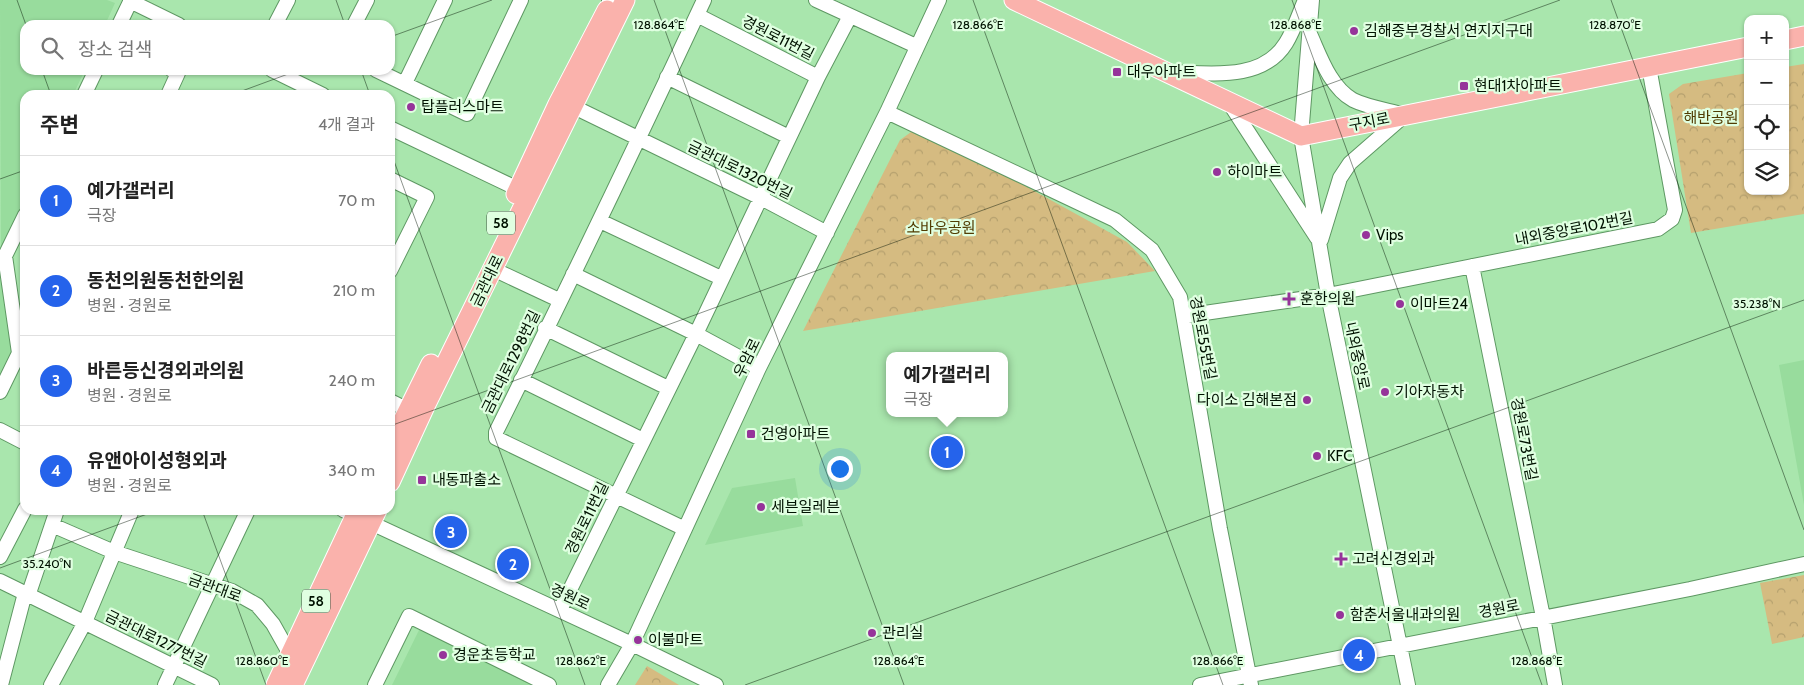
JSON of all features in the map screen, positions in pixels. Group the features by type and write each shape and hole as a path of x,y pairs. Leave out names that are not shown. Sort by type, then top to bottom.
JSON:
{"main road":[{"name":"금관대로","path":"395,471 425,406 574,107 615,0"},
{"name":"금관대로","path":"395,437 469,291 558,104 615,0"},
{"path":"1014,0 1170,72 1301,136"},
{"path":"1789,39 1804,36"},
{"name":"구지로","path":"1301,136 1744,48"},
{"name":"58","path":"276,685 361,515"},
{"name":"58","path":"293,685 361,515"}],"street":[{"path":"280,20 288,0"},
{"path":"357,20 367,0"},
{"path":"405,83 445,0"},
{"path":"387,75 466,114 521,0"},
{"path":"637,139 704,0"},
{"path":"816,0 916,46"},
{"name":"우암로","path":"608,685 632,644 760,368 887,112 939,0"},
{"path":"1170,72 1237,73 1251,69 1277,53 1286,43 1305,0"},
{"name":"내외중앙로","path":"1312,0 1301,136 1328,295 1408,685"},
{"path":"122,20 131,1 169,20"},
{"name":"경원로11번길","path":"697,15 818,76"},
{"name":"경원로11번길","path":"560,610 642,440 696,334 818,76 850,16"},
{"path":"1309,33 1327,72 1338,87 1353,100 1405,115"},
{"name":"내외중앙로102번길","path":"1184,316 1328,295 1658,229 1672,219 1674,210 1649,67"},
{"path":"86,90 94,75"},
{"path":"170,90 177,75"},
{"path":"282,75 313,90"},
{"path":"667,77 790,137"},
{"path":"1228,100 1320,243"},
{"name":"금관대로1320번길","path":"574,107 761,198 827,233"},
{"name":"경원로55번길","path":"887,112 1115,220 1152,250 1180,297 1220,529 1250,680"},
{"path":"1320,243 1340,178 1350,163 1405,115"},
{"path":"395,130 518,189"},
{"name":"금관대로1298번길","path":"637,139 600,221 559,300 496,432 496,438 615,497 685,529"},
{"path":"395,182 426,197 395,261"},
{"path":"600,221 721,278"},
{"path":"20,227 5,256 4,273 20,346"},
{"name":"경원로73번길","path":"1472,266 1555,685"},
{"path":"493,269 559,300"},
{"path":"573,274 696,334 760,368"},
{"path":"546,328 668,388"},
{"path":"0,392 20,358"},
{"path":"522,380 642,440"},
{"path":"395,404 408,410"},
{"path":"0,430 20,440"},
{"path":"0,558 22,515"},
{"path":"1,685 26,595 55,515"},
{"name":"금관대로1277번길","path":"85,622 130,515"},
{"path":"165,685 210,585 245,515"},
{"name":"경원로","path":"363,515 716,685"},
{"name":"금관대로","path":"52,525 114,552 232,591 257,605 273,624 291,656"},
{"name":"경원로","path":"1200,685 1250,680 1400,646 1804,564"},
{"name":"금관대로1277번길","path":"0,581 212,685"},
{"path":"375,685 409,616 549,685"},
{"path":"51,685 85,622"}],"shaded area":[{"path":"0,0 107,0 115,3 107,20 20,20 20,75 83,75 75,90 20,90 20,214 1,255"},
{"path":"0,280 9,284 17,359 0,393"},
{"path":"1804,360 1804,505 1779,365"},
{"name":"세븐일레븐","path":"795,478 803,526 705,545 732,488"},
{"name":"경운초등학교","path":"421,626 537,685 392,685"}],"green space":[{"name":"해반공원","path":"1804,64 1804,214 1691,233 1669,94 1683,84 1744,74 1744,195 1789,195 1789,66"},
{"name":"소바우공원","path":"918,127 1127,242 1155,271 803,331 900,140"},
{"path":"1804,575 1804,637 1772,644 1760,583"},
{"path":"647,666 679,685 635,685"}],"place":[{"name":"김해중부경찰서 연지지구대","path":"1354,31"},
{"name":"대우아파트","path":"1117,72"},
{"name":"현대1차아파트","path":"1464,86"},
{"name":"탑플러스마트","path":"411,107"},
{"name":"하이마트","path":"1217,172"},
{"name":"Vips","path":"1366,235"},
{"name":"훈한의원","path":"1289,299"},
{"name":"이마트24","path":"1400,304"},
{"name":"기아자동차","path":"1385,392"},
{"name":"다이소 김해본점","path":"1307,400"},
{"name":"건영아파트","path":"751,434"},
{"name":"예가갤러리","path":"947,452"},
{"name":"KFC","path":"1317,456"},
{"name":"내동파출소","path":"422,480"},
{"name":"세븐일레븐","path":"761,507"},
{"name":"바른등신경외과의원","path":"451,532"},
{"name":"고려신경외과","path":"1341,559"},
{"name":"동천의원동천한의원","path":"513,564"},
{"name":"함춘서울내과의원","path":"1340,615"},
{"name":"관리실","path":"872,633"},
{"name":"이불마트","path":"638,640"},
{"name":"경운초등학교","path":"443,655"},
{"name":"유앤아이성형외과","path":"1359,655"}]}
